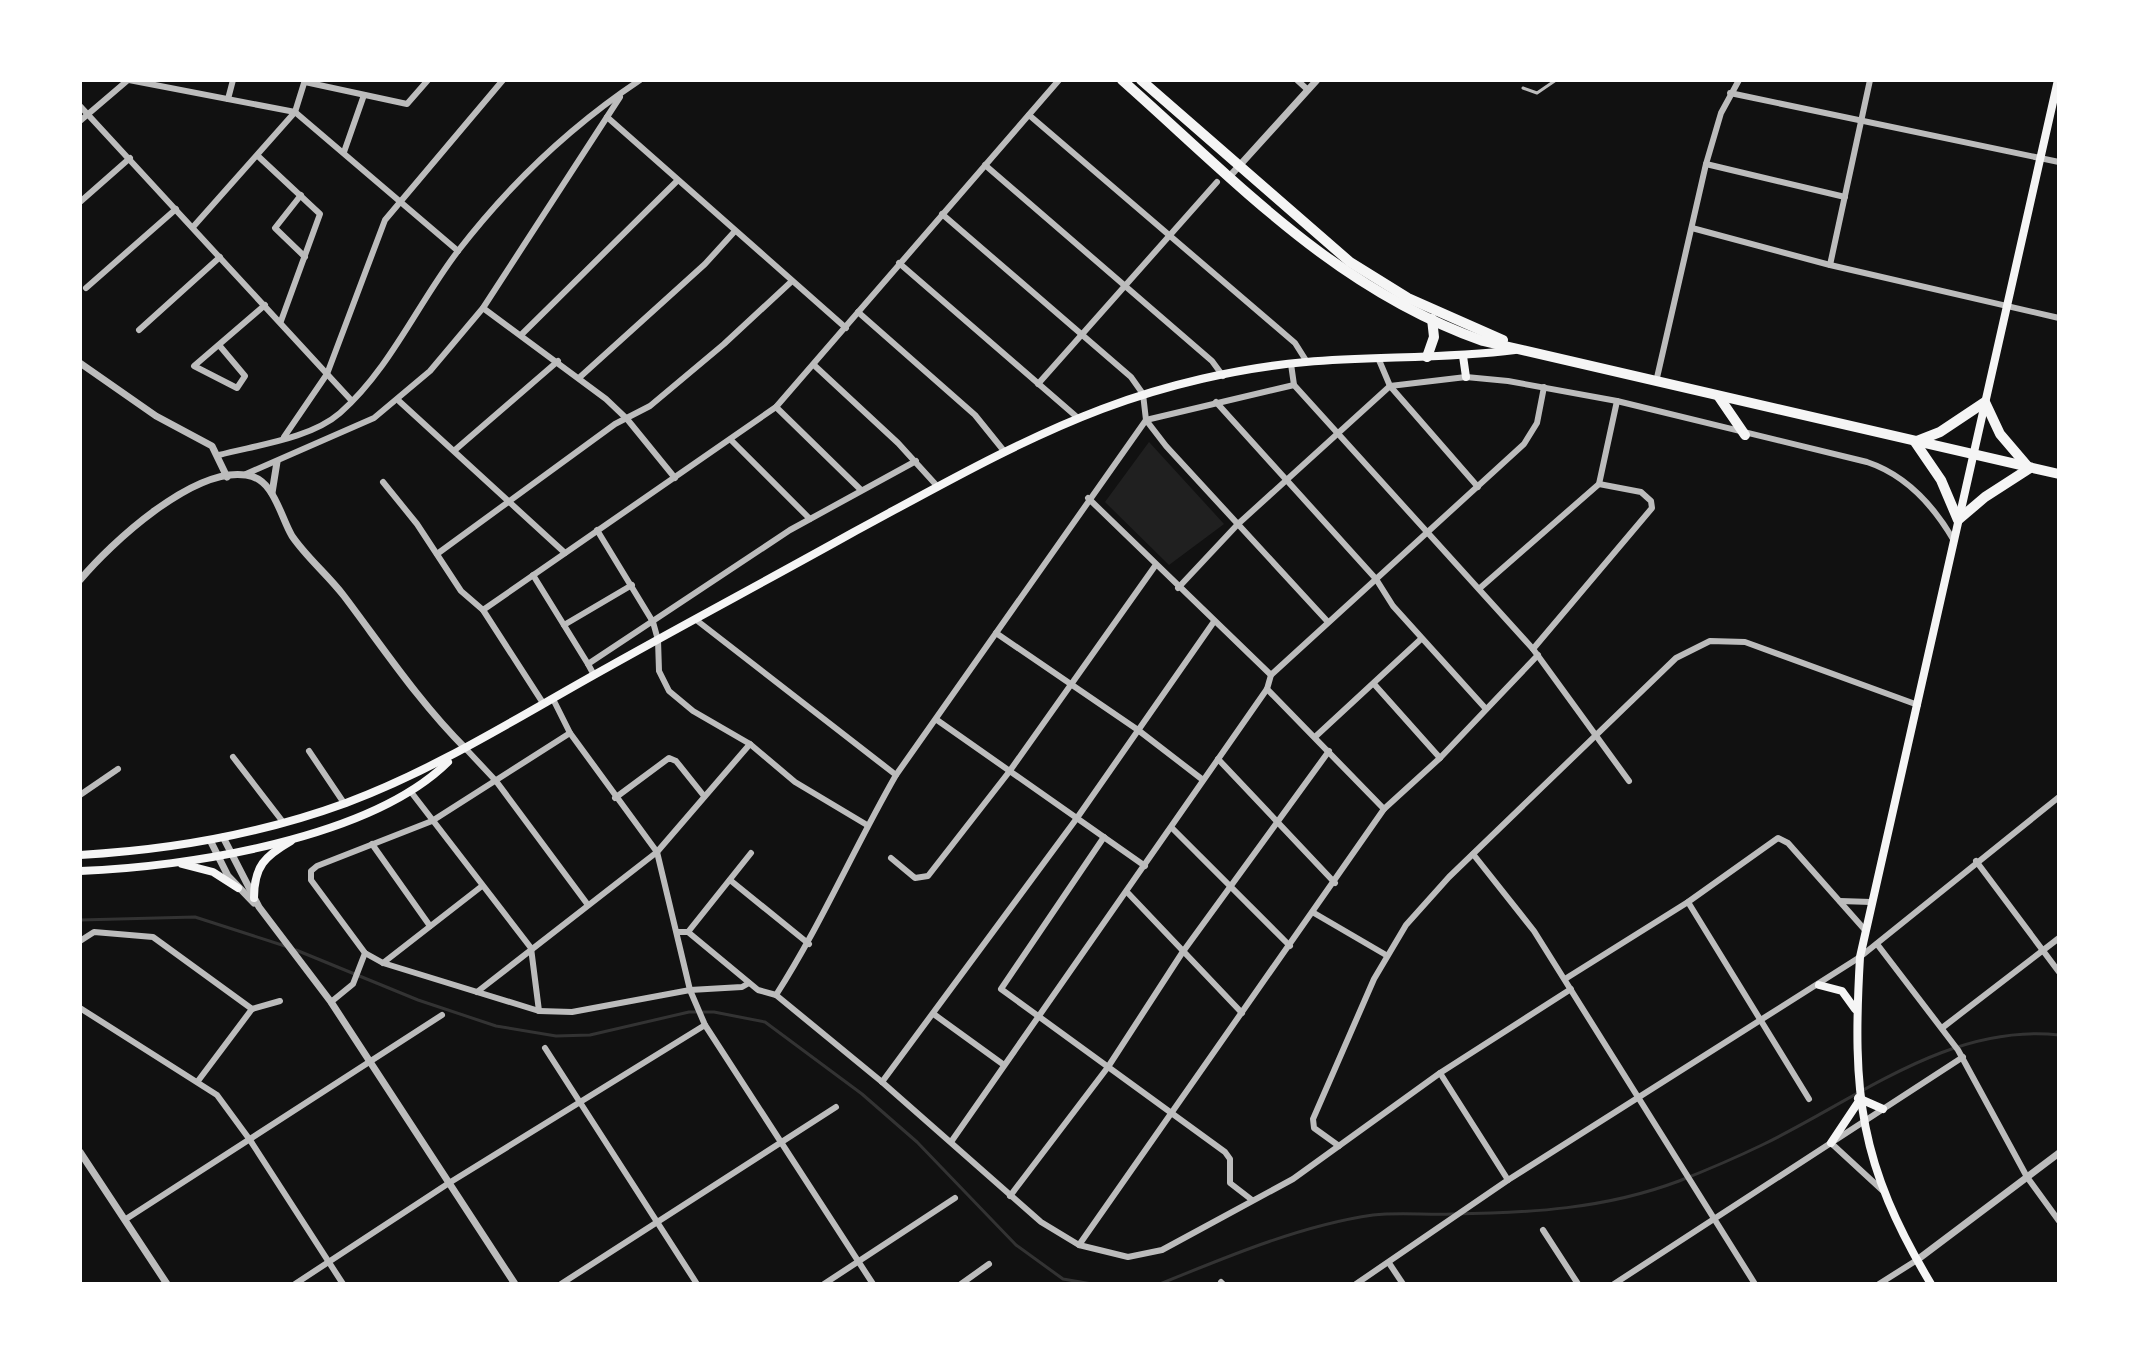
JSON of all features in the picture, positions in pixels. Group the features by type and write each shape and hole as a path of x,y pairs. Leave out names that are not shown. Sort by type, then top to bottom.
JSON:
{"highway":[{"path":"1122,80 1343,272 1433,322 1483,341 2059,474"},
{"path":"1141,80 1350,262 1430,309 1524,349"},
{"path":"1427,357 1434,337 1430,309"},
{"path":"1719,397 1745,435"},
{"path":"1915,442 1947,428 1985,402 2000,434 2030,468"},
{"path":"1915,442 1941,480 1958,520 1992,492 2030,468"}],"main road":[{"path":"1931,1284 1882,1190 1863,1121 1857,1084 1856,1011 1860,957 2058,80"},
{"path":"80,855 154,849 210,840 283,822 344,803 454,756 543,703 1004,451 1078,418 1143,394 1307,362 1463,356 1524,349"},
{"path":"1463,356 1466,377"},
{"path":"80,871 216,856 361,816 411,792 454,756"},
{"path":"256,903 254,880 262,860 301,834"},
{"path":"174,863 213,872 238,888"},
{"path":"1819,985 1842,991 1856,1011"},
{"path":"1859,1098 1883,1109"},
{"path":"1831,1143 1859,1098"}],"street":[{"path":"80,121 129,80 166,84 295,112 458,251"},
{"path":"228,99 233,80"},
{"path":"193,227 259,157 295,112 305,81 407,104 428,80"},
{"path":"283,438 327,374 374,243 400,200 503,80"},
{"path":"219,455 283,438 339,415 370,381 458,251 512,189 563,138 640,80"},
{"path":"483,610 776,407 815,366 899,263 1059,80"},
{"path":"1297,80 1308,90"},
{"path":"1230,176 1317,80"},
{"path":"1656,382 1706,164 1730,93 1739,80"},
{"path":"1830,265 1870,80"},
{"path":"80,580 120,537 166,502 227,477 246,474 353,430 399,401 439,361 483,308 624,91"},
{"path":"1730,93 2059,162"},
{"path":"344,152 364,95"},
{"path":"80,106 351,400"},
{"path":"1029,115 1295,343 1307,362"},
{"path":"607,117 846,328"},
{"path":"259,157 320,214 281,321"},
{"path":"80,202 130,158"},
{"path":"1706,164 1845,197"},
{"path":"985,165 1212,361 1223,376"},
{"path":"521,335 677,181"},
{"path":"1038,384 1217,182"},
{"path":"301,195 275,228 305,257"},
{"path":"86,288 176,209"},
{"path":"942,214 1131,377 1143,394 1146,420 1328,622"},
{"path":"1692,228 1830,265 2059,318"},
{"path":"580,377 705,264 735,231"},
{"path":"139,330 220,257"},
{"path":"899,263 1078,418"},
{"path":"437,554 615,424 650,406 792,281"},
{"path":"219,345 245,376 241,386 231,387 194,366 265,305"},
{"path":"483,308 580,377 627,419 675,478"},
{"path":"858,312 975,415 1004,451"},
{"path":"1379,360 1390,386 1478,487"},
{"path":"455,450 558,361"},
{"path":"80,363 156,416 201,438 219,455 227,477"},
{"path":"1291,364 1294,385 1536,652 1629,781"},
{"path":"815,366 916,461 938,487"},
{"path":"1178,588 1238,524 1390,386 1466,377 1617,401 1884,468 1927,501 1953,539"},
{"path":"776,995 809,944 867,825 896,775 1088,498 1146,420 1294,385"},
{"path":"951,1142 1172,828 1267,689 1271,675 1478,487 1531,434 1537,423 1544,387"},
{"path":"399,401 565,553"},
{"path":"1480,588 1599,484 1617,401"},
{"path":"1216,402 1376,579 1393,606 1486,709"},
{"path":"776,407 861,490"},
{"path":"731,440 810,519"},
{"path":"588,664 810,519 916,461"},
{"path":"272,493 277,462"},
{"path":"246,474 272,493 295,539 341,593 411,690 496,781 588,905"},
{"path":"383,482 461,591 483,610 543,703"},
{"path":"1079,1245 1384,809 1440,758 1486,709 1648,515 1651,501 1647,496 1599,484"},
{"path":"1088,498 1213,623 1271,675"},
{"path":"597,530 653,622 658,640 659,671 669,691 693,711 750,744 795,782 867,825"},
{"path":"891,858 915,878 928,876 1009,772 1155,566"},
{"path":"533,575 594,675"},
{"path":"564,625 632,585"},
{"path":"695,619 896,775"},
{"path":"882,1082 935,1015 1213,623"},
{"path":"996,633 1138,730 1203,780"},
{"path":"1315,737 1421,639"},
{"path":"1339,1146 1314,1128 1313,1119 1386,955 1406,925 1595,733 1676,658 1710,641 1745,642 1918,705"},
{"path":"1374,684 1440,758"},
{"path":"1267,689 1384,809"},
{"path":"553,699 570,733 657,852 690,990 704,1021 873,1284"},
{"path":"937,720 1145,866"},
{"path":"570,733 432,821 311,871 311,880 365,953 383,963 539,1011 572,1012 690,990 732,989 749,983"},
{"path":"477,992 657,852 750,744"},
{"path":"309,751 344,803"},
{"path":"1010,1196 1108,1067 1182,953 1329,751"},
{"path":"233,757 283,822"},
{"path":"615,798 669,758 704,796"},
{"path":"1218,759 1335,883"},
{"path":"80,795 118,769"},
{"path":"411,792 531,948 539,1011"},
{"path":"1356,1284 1508,1180 1860,957 2059,797"},
{"path":"1172,828 1290,946"},
{"path":"223,837 256,903"},
{"path":"1104,837 1001,989 1225,1152 1230,1159 1230,1183 1252,1200"},
{"path":"1565,979 1688,902 1778,838 1788,843 1865,930"},
{"path":"210,840 216,856 238,888 256,903 331,1002 515,1284"},
{"path":"372,844 430,926"},
{"path":"688,932 751,853"},
{"path":"1473,854 1515,906 1565,979 1755,1284"},
{"path":"1976,861 2059,972"},
{"path":"730,880 809,944"},
{"path":"383,963 482,886"},
{"path":"1127,892 1242,1013"},
{"path":"1840,901 1871,902"},
{"path":"1688,902 1809,1099"},
{"path":"1314,913 1386,955"},
{"path":"80,941 94,932 153,937 252,1009"},
{"path":"677,932 688,932 749,983 776,995 882,1082 1041,1222 1079,1245 1112,1255 1144,1256 1162,1250 1293,1179 1440,1073 1571,989"},
{"path":"1942,1028 2059,938"},
{"path":"1877,944 1963,1057 2027,1177 2059,1221"},
{"path":"331,1002 353,984 365,953"},
{"path":"198,1081 252,1009 280,1001"},
{"path":"80,1008 217,1095 250,1140 343,1284"},
{"path":"126,1219 442,1015"},
{"path":"935,1015 1004,1065"},
{"path":"295,1284 704,1021"},
{"path":"545,1048 697,1284"},
{"path":"1614,1284 1963,1057"},
{"path":"1440,1073 1508,1180"},
{"path":"561,1284 836,1107"},
{"path":"1831,1143 1882,1190"},
{"path":"80,1152 167,1284"},
{"path":"1879,1284 1917,1260 2059,1153"},
{"path":"824,1284 955,1198"},
{"path":"1543,1230 1578,1284"},
{"path":"1389,1263 1403,1284"},
{"path":"961,1284 989,1264"}],"lane":[{"path":"1523,88 1537,93 1556,80"}],"shaded area":[{"path":"1149,442 1224,524 1169,565 1105,502"}],"waterway":[{"path":"80,920 195,917 285,946"},
{"path":"296,950 418,1000 496,1026 556,1036 590,1035 689,1012 714,1012 765,1022 862,1094 917,1142 1016,1245 1063,1279 1092,1284"},
{"path":"1160,1284 1265,1243 1346,1220 1383,1214 1539,1211 1623,1198 1689,1177 1752,1150 1868,1087 1941,1053 1979,1041 2019,1034 2059,1035"}]}
